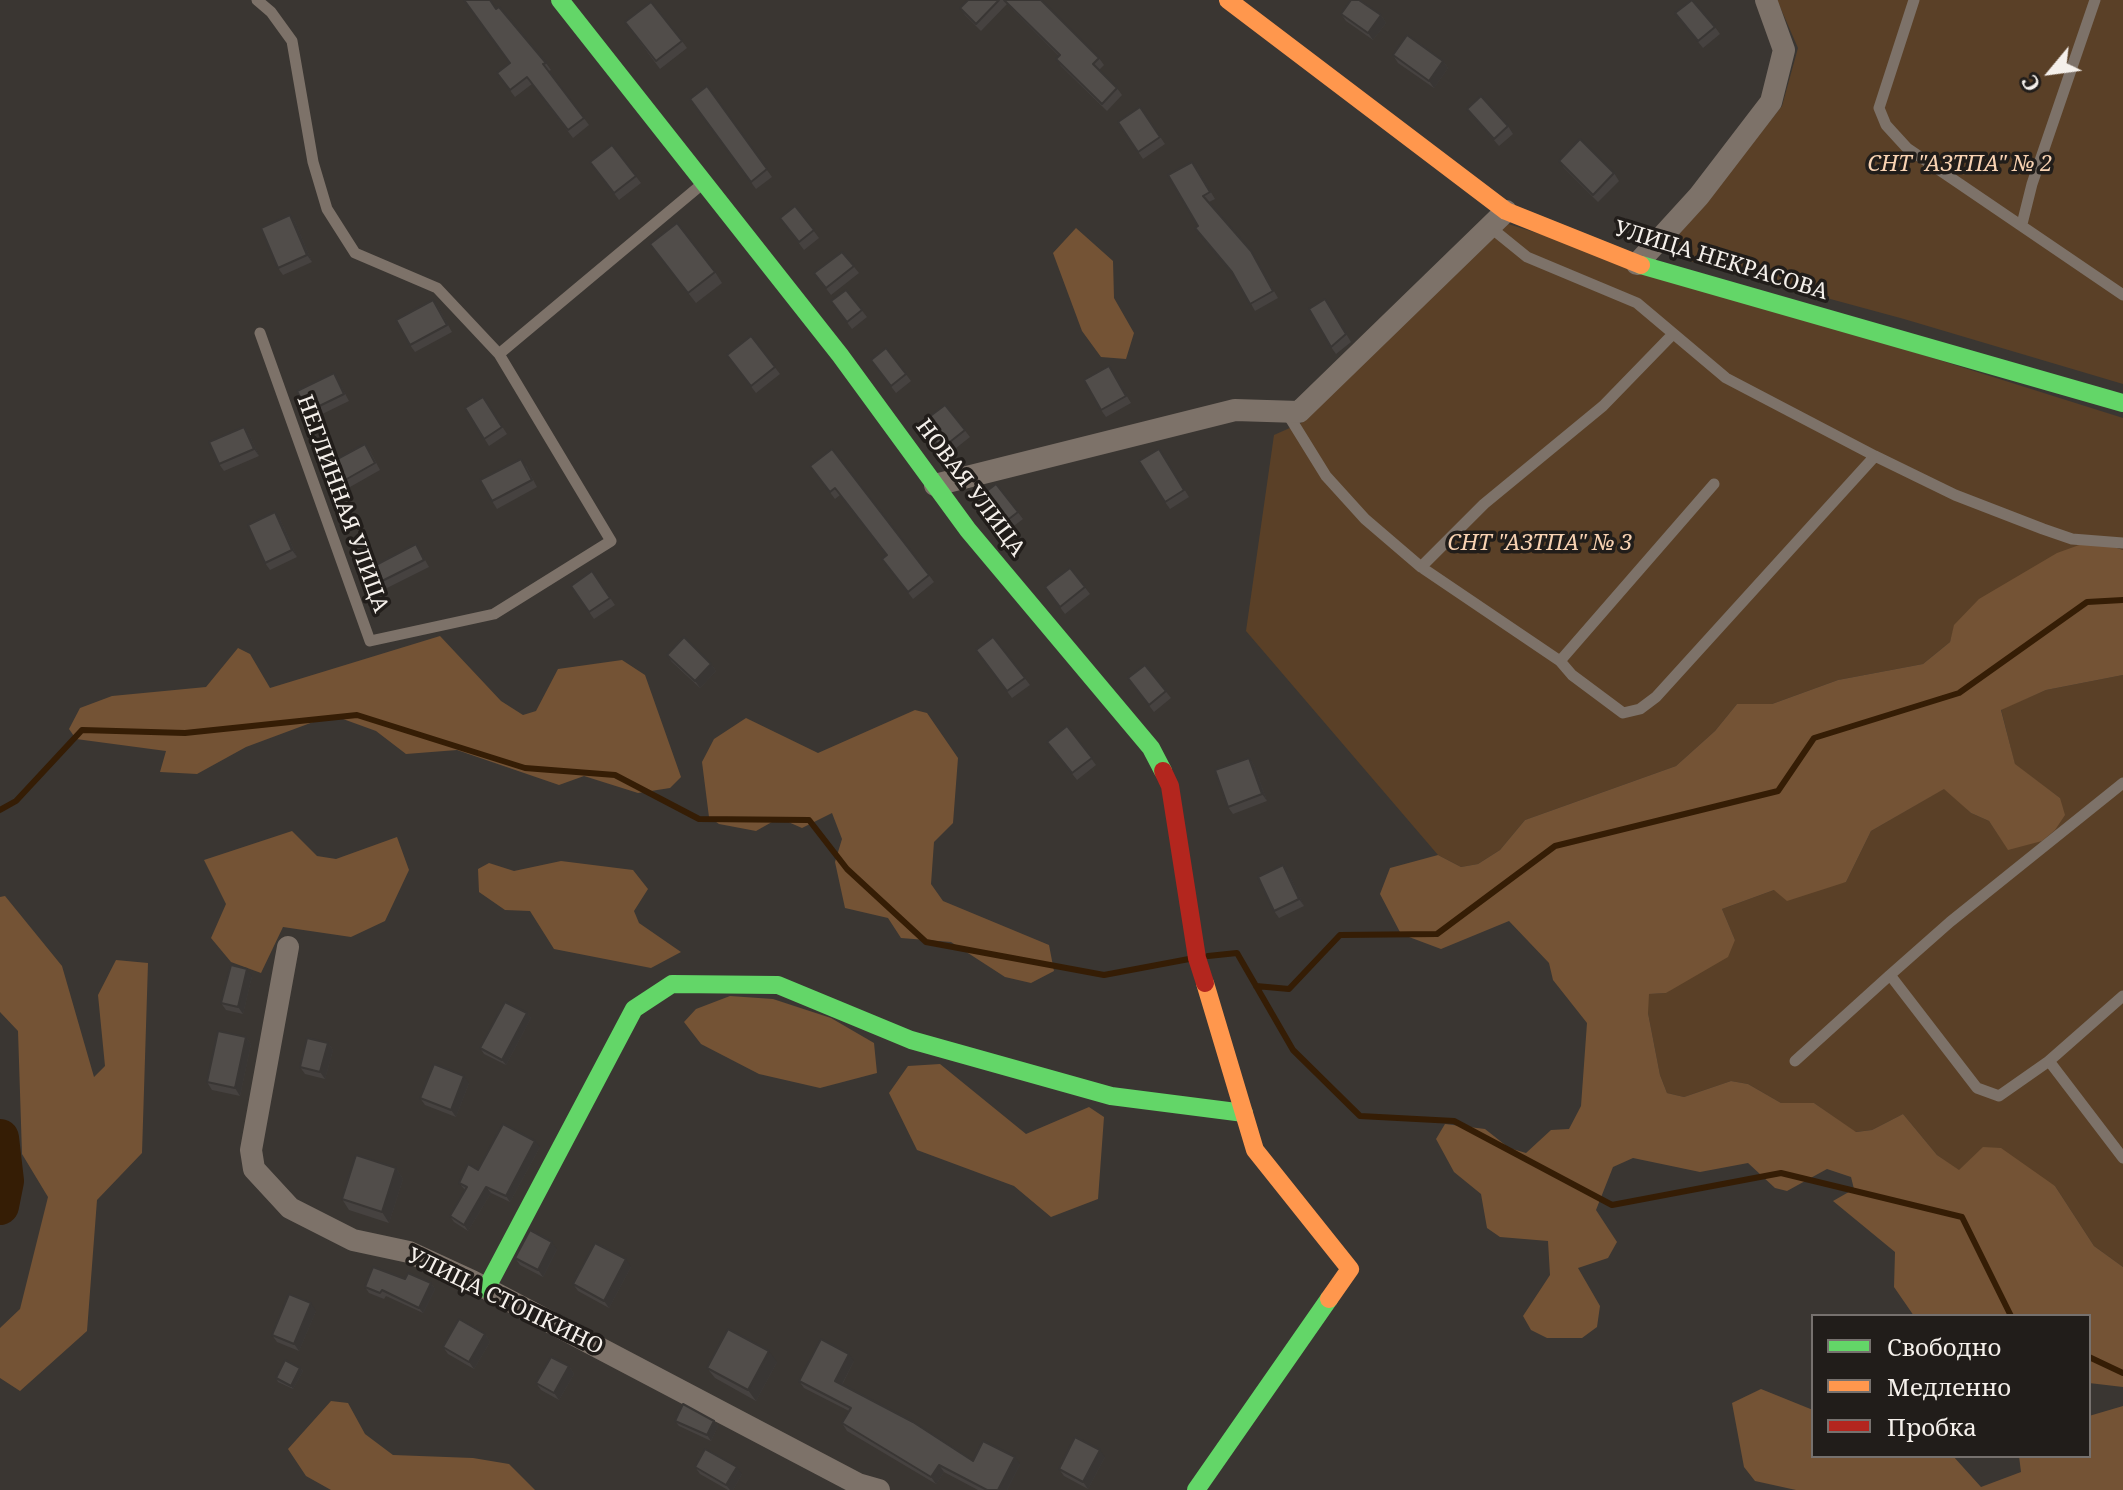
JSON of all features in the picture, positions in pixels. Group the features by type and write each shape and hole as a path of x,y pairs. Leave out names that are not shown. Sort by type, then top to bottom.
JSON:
{"street":[{"name":"НОВАЯ УЛИЦА","path":"560,0 840,355 968,530 1151,748 1170,786 1197,958 1255,1150 1350,1269 1196,1490"},
{"name":"УЛИЦА НЕКРАСОВА","path":"1228,0 1506,211 1637,264 2123,403"},
{"path":"1637,264 1699,196 1771,102 1784,50 1766,0"},
{"path":"935,485 1235,410 1299,412 1506,211"},
{"name":"УЛИЦА СТОПКИНО","path":"288,947 251,1150 254,1169 290,1208 353,1240 409,1252 486,1289 858,1484 879,1490"},
{"path":"486,1289 634,1009 672,984 778,985 911,1040 1096,1092 1244,1113"}],"lane":[{"name":"НЕГЛИННАЯ УЛИЦА","path":"257,0 271,12 292,41 313,162 327,209 355,253 437,288 499,354 611,541 494,614 370,641 260,333"},
{"path":"2022,224 2095,0"},
{"path":"1909,3 1879,108 1886,125 1907,148 2123,295"},
{"path":"499,354 704,182"},
{"path":"1490,227 1527,257 1637,303 1726,378 1875,456 1955,495 2043,529 2072,539 2123,543"},
{"path":"1421,567 1484,504 1603,406 1672,335"},
{"path":"1286,412 1326,476 1365,519 1421,567 1560,661 1572,675 1623,713 1640,709 1656,697 1875,456"},
{"path":"1560,661 1714,484"},
{"path":"1795,1061 1950,922 2123,783"},
{"path":"1890,975 1977,1088 1999,1096 2049,1061 2123,996"},
{"path":"2049,1061 2123,1158"}],"green space":[{"name":"СНТ \"АЗТПА\" № 2","path":"1777,0 2123,0 2123,384 1904,319 1672,256 1673,242 1782,106 1798,48"},
{"name":"СНТ \"АЗТПА\" № 3","path":"1505,223 2123,418 2123,550 2093,540 1955,625 1950,642 1923,664 1838,680 1772,704 1737,704 1715,731 1676,766 1525,820 1500,850 1478,864 1461,867 1438,855 1246,631 1274,435 1301,423"},
{"path":"2123,675 2123,1267 2094,1246 2055,1186 1983,1148 1959,1171 1937,1155 1903,1114 1872,1130 1855,1132 1814,1103 1781,1103 1748,1084 1731,1081 1684,1097 1667,1093 1660,1075 1648,1013 1648,994 1666,993 1735,940 1722,909 1774,890 1846,882 1871,831 1945,788 1971,813 1989,821 2008,849 2060,798 2015,765 2001,709 2046,690"}],"shaded area":[{"path":"1076,228 1113,261 1114,298 1134,333 1126,359 1101,357 1082,331 1053,253"},
{"path":"2093,540 2123,550 2123,675 2046,690 2001,710 2015,764 2060,798 2065,815 2055,830 2042,841 2008,850 1989,821 1971,813 1944,789 1871,831 1846,882 1787,901 1774,890 1722,909 1735,940 1728,957 1666,993 1649,994 1648,1013 1660,1075 1667,1093 1684,1097 1731,1081 1748,1084 1781,1103 1814,1103 1856,1132 1872,1130 1903,1114 1937,1155 1959,1170 1983,1147 2001,1148 2055,1186 2094,1246 2123,1267 2123,1387 2091,1383 2091,1314 1913,1314 1894,1287 1895,1252 1833,1201 1854,1189 1851,1177 1827,1169 1787,1191 1775,1188 1748,1163 1700,1172 1633,1158 1613,1167 1596,1210 1617,1242 1608,1258 1578,1268 1600,1306 1597,1327 1582,1338 1547,1338 1531,1330 1523,1316 1550,1275 1548,1241 1500,1237 1487,1228 1481,1194 1454,1172 1436,1139 1445,1124 1485,1129 1509,1148 1526,1153 1551,1130 1569,1129 1581,1106 1587,1023 1553,980 1549,963 1509,921 1441,949 1401,934 1380,894 1390,868 1438,855 1461,867 1478,864 1500,850 1525,820 1676,766 1715,731 1737,704 1772,704 1838,680 1923,664 1950,642 1954,625 1979,599 2057,553"},
{"path":"440,636 501,701 523,715 536,711 558,669 622,660 645,675 681,777 670,788 638,793 584,776 559,785 457,750 406,754 376,731 332,715 246,747 197,774 160,772 166,751 76,739 69,729 80,708 112,696 206,687 238,648 250,654 270,688"},
{"path":"915,710 927,713 958,758 953,823 934,842 931,884 943,901 1049,945 1054,971 1031,983 1005,977 951,942 901,938 888,918 845,908 835,862 842,839 832,813 802,828 779,818 756,831 719,824 709,817 702,762 714,739 746,718 818,753"},
{"path":"292,831 317,856 336,859 397,837 409,870 385,921 351,937 283,927 261,973 231,962 211,938 226,904 204,860"},
{"path":"561,861 633,870 648,889 634,911 639,923 681,952 651,968 554,949 530,911 505,910 479,892 478,869 489,863 514,871"},
{"path":"5,896 62,966 94,1077 105,1066 98,995 116,960 148,963 142,1153 97,1200 87,1331 20,1391 0,1378 0,1328 20,1309 48,1197 22,1154 18,1031 0,1012 0,897"},
{"path":"730,996 773,999 831,1018 874,1043 877,1073 820,1088 759,1074 701,1044 684,1022 696,1009"},
{"path":"940,1064 1026,1134 1089,1107 1104,1117 1098,1199 1051,1217 1014,1186 917,1150 889,1093 908,1066"},
{"path":"1761,1389 1811,1409 1811,1458 1955,1458 1981,1487 2021,1472 2019,1458 2091,1458 2091,1415 2123,1406 2123,1490 1796,1490 1755,1481 1744,1467 1732,1403"},
{"path":"331,1401 348,1403 365,1434 393,1455 473,1458 509,1464 535,1490 331,1490 306,1476 288,1449"}],"building":[{"path":"464,0 490,0 496,9 499,7 546,63 543,64 584,118 568,130 527,77 510,90 497,73 510,63"},
{"path":"968,0 999,0 976,24 960,8"},
{"path":"1004,0 1041,0 1099,58 1093,64 1117,88 1102,104 1056,59 1060,55"},
{"path":"1351,0 1359,0 1381,15 1368,33 1341,14"},
{"path":"1692,0 1715,27 1698,41 1675,13"},
{"path":"651,2 682,41 656,61 625,22"},
{"path":"1407,35 1443,61 1429,81 1393,55"},
{"path":"707,86 767,169 751,182 690,99"},
{"path":"1481,96 1508,126 1494,139 1467,109"},
{"path":"1140,107 1160,137 1138,152 1118,122"},
{"path":"1580,139 1614,173 1593,195 1559,161"},
{"path":"612,145 636,176 614,193 590,162"},
{"path":"1192,162 1210,192 1203,196 1251,251 1273,291 1250,304 1232,272 1195,228 1198,226 1168,175"},
{"path":"795,206 814,230 799,242 780,218"},
{"path":"290,215 307,255 278,268 261,228"},
{"path":"677,223 715,272 688,293 650,244"},
{"path":"842,252 854,266 826,288 814,273"},
{"path":"846,290 862,310 847,322 831,301"},
{"path":"1325,299 1346,334 1331,347 1309,309"},
{"path":"433,300 447,325 410,345 396,320"},
{"path":"751,336 775,367 751,386 727,355"},
{"path":"886,348 906,374 891,386 871,360"},
{"path":"1109,366 1126,396 1101,410 1084,380"},
{"path":"334,373 344,394 307,412 297,391"},
{"path":"483,397 502,427 484,439 465,408"},
{"path":"945,405 965,430 941,449 921,423"},
{"path":"244,427 254,449 219,464 209,442"},
{"path":"365,444 375,463 338,484 328,464"},
{"path":"832,449 929,575 908,592 882,559 887,555 835,488 830,492 810,466"},
{"path":"1159,449 1184,490 1165,502 1139,461"},
{"path":"521,459 532,480 492,501 480,480"},
{"path":"996,484 1018,512 1001,525 979,497"},
{"path":"275,512 292,550 265,563 248,525"},
{"path":"416,544 424,560 382,581 374,566"},
{"path":"1070,568 1085,587 1060,607 1045,587"},
{"path":"592,571 610,598 589,612 571,586"},
{"path":"684,637 711,664 695,681 667,655"},
{"path":"993,637 1025,678 1007,691 976,650"},
{"path":"1145,665 1166,691 1149,705 1128,678"},
{"path":"1067,726 1092,758 1072,773 1047,742"},
{"path":"1249,758 1262,794 1228,807 1215,770"},
{"path":"1283,865 1299,899 1274,911 1258,877"},
{"path":"231,965 247,969 238,1007 221,1003"},
{"path":"505,1002 527,1013 502,1060 480,1048"},
{"path":"218,1031 246,1037 235,1088 207,1082"},
{"path":"307,1038 328,1043 320,1072 300,1067"},
{"path":"434,1064 464,1076 451,1110 420,1098"},
{"path":"503,1124 535,1141 506,1196 486,1187 464,1225 450,1216 467,1187 459,1183 468,1164 478,1170"},
{"path":"356,1155 396,1168 382,1212 342,1199"},
{"path":"530,1230 552,1242 538,1270 515,1258"},
{"path":"595,1243 626,1259 604,1301 573,1284"},
{"path":"373,1267 405,1279 408,1273 431,1283 419,1308 382,1290 380,1293 365,1287"},
{"path":"289,1294 311,1303 294,1344 272,1335"},
{"path":"459,1319 485,1334 469,1362 443,1347"},
{"path":"728,1329 769,1351 748,1390 707,1368"},
{"path":"821,1339 849,1354 835,1381 913,1422 973,1461 983,1441 1015,1457 998,1490 987,1490 939,1465 931,1477 842,1423 851,1408 799,1381"},
{"path":"551,1357 569,1366 554,1393 536,1383"},
{"path":"285,1360 300,1368 291,1386 276,1378"},
{"path":"683,1404 714,1421 707,1435 675,1421"},
{"path":"1075,1437 1100,1450 1083,1482 1059,1469"},
{"path":"705,1449 737,1467 726,1485 695,1467"}],"waterway":[{"path":"1256,986 1289,989 1340,935 1437,934 1555,846 1778,791 1814,738 1959,693 2087,602 2123,600"},
{"path":"0,810 16,801 82,730 185,733 357,715 525,768 615,775 699,819 809,820 847,869 926,942 1104,975 1189,959"},
{"path":"1208,956 1237,953 1293,1050 1360,1116 1454,1121 1612,1205 1781,1173 1962,1217 2010,1314"},
{"path":"0,1138 5,1181 0,1206"},
{"path":"2091,1358 2123,1373"}],"traffic: fast":[{"path":"560,0 840,355 968,530 1151,748 1163,771"},
{"path":"1641,265 2123,403"},
{"path":"486,1289 634,1009 672,984 778,985 911,1040 1111,1096 1244,1113"},
{"path":"1196,1490 1329,1299"}],"traffic: slow":[{"path":"1228,0 1506,211 1641,265"},
{"path":"1205,983 1255,1150 1350,1269 1329,1299"}],"traffic: jam":[{"path":"1163,771 1170,786 1197,958 1205,983"}]}
